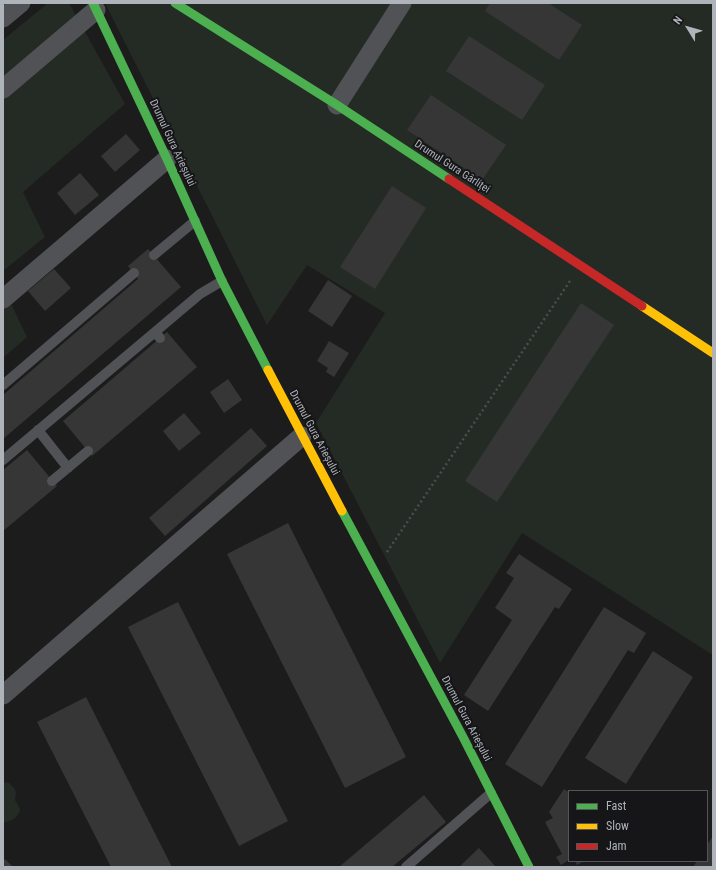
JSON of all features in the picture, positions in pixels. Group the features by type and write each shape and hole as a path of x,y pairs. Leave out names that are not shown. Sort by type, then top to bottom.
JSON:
{"street":[{"path":"3,18 21,3"},
{"name":"Drumul Gura Gârliței","path":"175,3 337,106 713,354"},
{"path":"337,106 402,3"},
{"path":"3,89 95,6"},
{"name":"Drumul Gura Arieșului","path":"95,6 167,159 222,281 302,436 492,793 529,867"},
{"path":"3,298 167,159"},
{"path":"3,695 302,436"}],"lane":[{"path":"154,255 195,221"},
{"path":"3,385 134,273"},
{"path":"3,460 38,430 158,335 200,294 222,281"},
{"path":"38,430 68,468"},
{"path":"52,481 88,451"},
{"path":"406,867 492,793"}],"path":[{"path":"368,560 379,553 382,558 580,266"}],"shaded area":[{"path":"48,3 69,3 125,104 23,192 45,237 3,271 3,40"},
{"path":"105,3 713,3 713,655 522,533 440,663 316,423 385,313 307,265 267,325"},
{"path":"3,287 27,337 3,358"},
{"path":"3,782 9,783 14,788 16,792 15,800 20,809 15,818 3,823"}],"building":[{"path":"490,3 548,3 582,25 559,60 485,11"},
{"path":"469,36 545,85 522,120 446,71"},
{"path":"431,95 506,145 482,180 407,130"},
{"path":"126,134 140,150 115,172 101,156"},
{"path":"80,173 99,195 75,215 57,193"},
{"path":"392,186 426,208 375,289 340,267"},
{"path":"148,249 181,287 3,439 3,395 138,279 128,266"},
{"path":"54,269 71,288 45,311 28,291"},
{"path":"328,280 352,296 332,327 308,311"},
{"path":"581,303 614,325 497,502 465,481"},
{"path":"167,332 197,367 92,456 63,421"},
{"path":"329,341 349,353 334,377 326,372 328,368 317,361"},
{"path":"228,379 242,400 224,413 210,392"},
{"path":"184,413 201,433 179,451 163,431"},
{"path":"251,428 267,446 165,536 149,518"},
{"path":"27,450 57,486 3,531 3,470"},
{"path":"288,523 406,757 345,788 227,554"},
{"path":"519,554 572,589 559,609 555,607 488,711 464,695 512,620 495,608 514,578 506,573"},
{"path":"178,602 288,821 239,846 128,627"},
{"path":"604,607 646,633 634,653 628,650 542,787 505,764"},
{"path":"653,651 693,677 626,784 585,758"},
{"path":"86,697 172,867 111,867 37,722"},
{"path":"564,789 568,791 568,861 561,865 556,857 562,854 545,822 553,818 549,812"},
{"path":"424,795 446,822 392,867 339,867"},
{"path":"713,836 713,867 693,867 696,862 708,862 708,844"},
{"path":"479,848 496,867 459,867"},
{"path":"5,859 13,867 3,867 3,861"},
{"path":"576,862 582,862 577,865"}],"traffic: fast":[{"path":"93,3 167,159 222,281 268,370"},
{"path":"175,3 337,105 449,179"},
{"path":"342,511 463,737 529,867"}],"traffic: slow":[{"path":"642,306 713,353"},
{"path":"268,370 342,511"}],"traffic: jam":[{"path":"449,179 642,306"}]}
